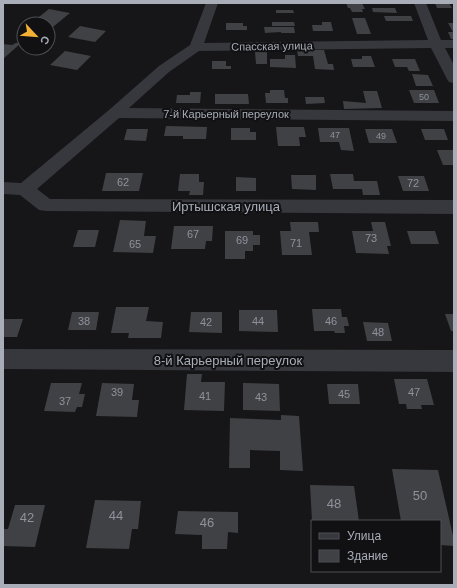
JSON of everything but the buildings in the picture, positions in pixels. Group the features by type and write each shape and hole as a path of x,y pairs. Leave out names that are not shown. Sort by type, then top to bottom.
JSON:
{"street":[{"path":"3,188 25,189 115,114 164,69 196,47 212,3"},
{"path":"420,3 436,44 454,79"},
{"name":"Спасская улица","path":"196,47 454,44"},
{"name":"7-й Карьерный переулок","path":"115,114 454,116"},
{"name":"Иртышская улица","path":"25,189 46,205 454,207"},
{"name":"8-й Карьерный переулок","path":"3,359 454,361"}]}
